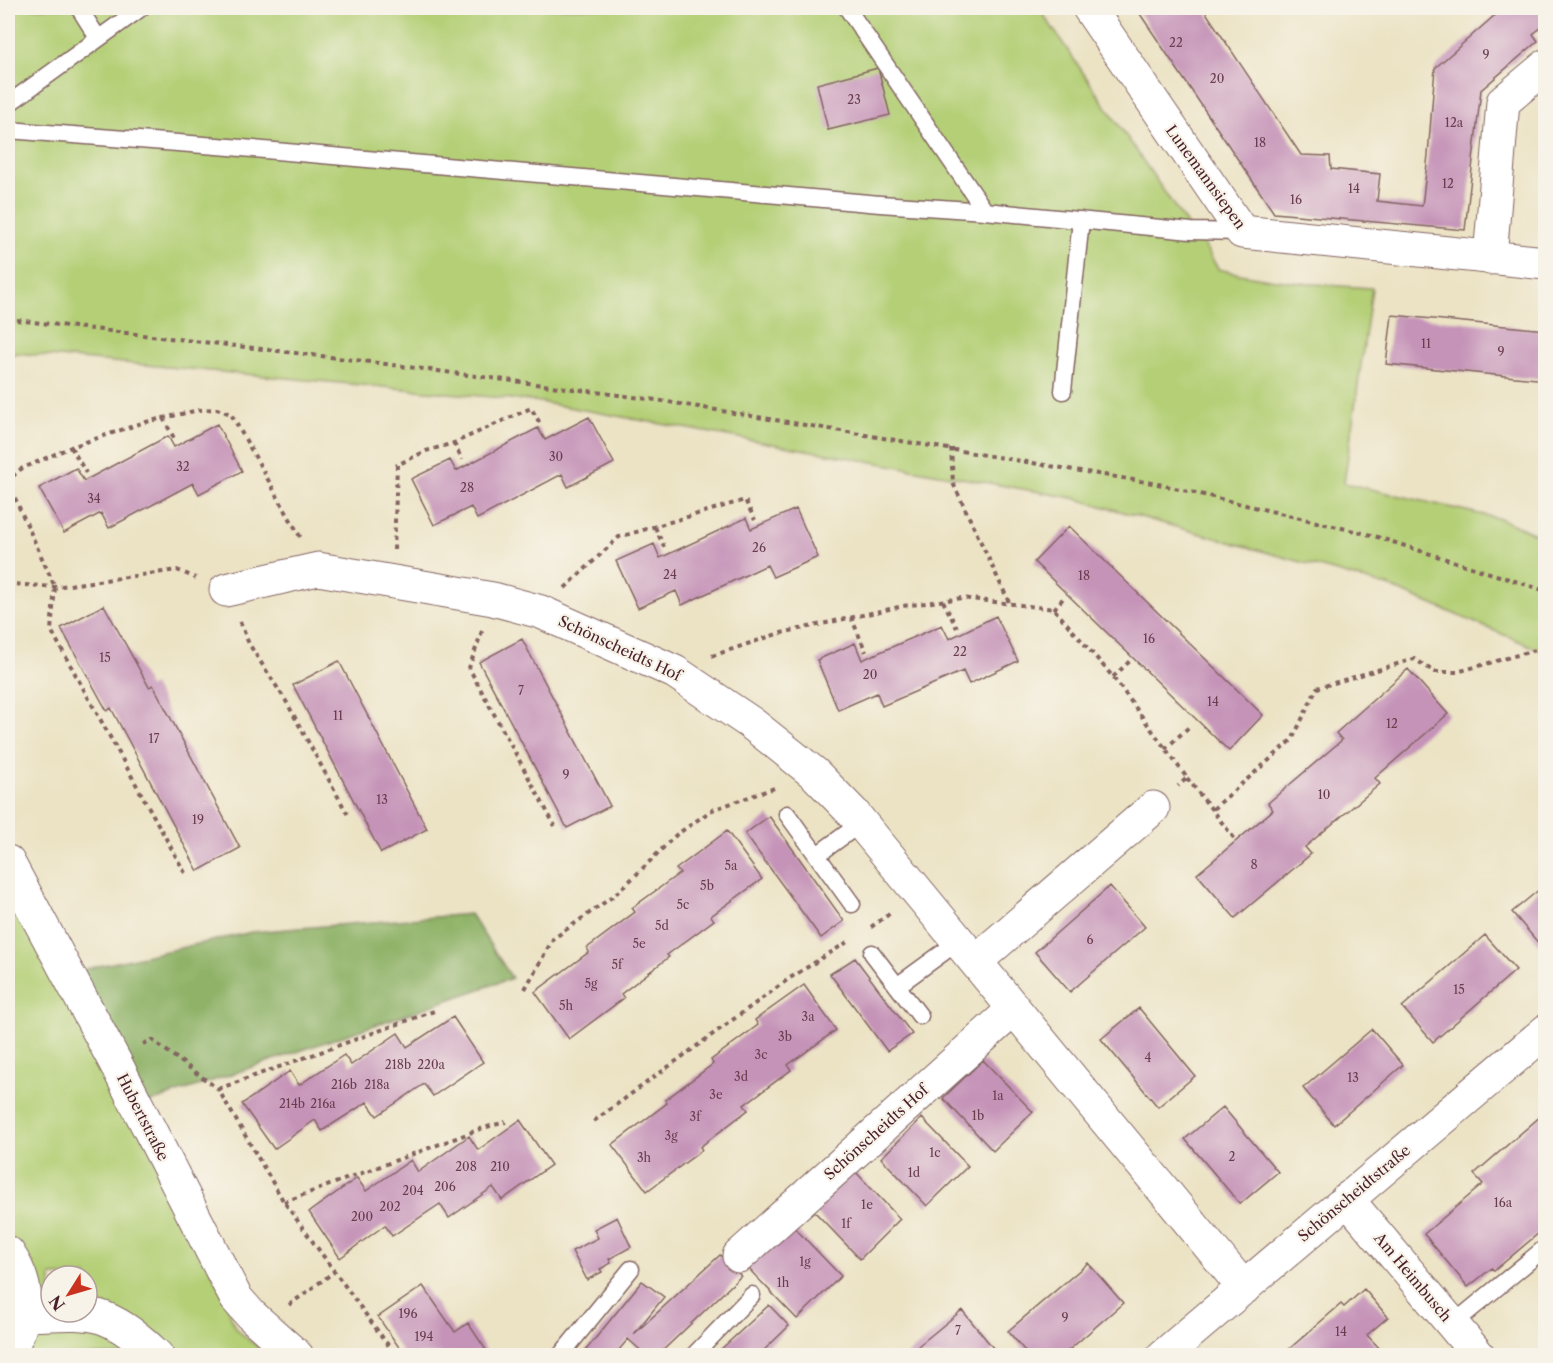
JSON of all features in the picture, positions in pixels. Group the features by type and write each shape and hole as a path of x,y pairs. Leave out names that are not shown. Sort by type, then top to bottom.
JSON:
{"street":[{"name":"Lunemannsiepen","path":"1089,8 1242,232 1545,263"},
{"path":"1490,258 1503,102 1545,66"},
{"name":"Schönscheidts Hof","path":"226,590 318,569 493,599 541,612 675,672 751,723 815,774 861,823 1244,1288"},
{"path":"967,951 1153,808"},
{"name":"Hubertstraße","path":"8,862 114,1060 236,1298 251,1315 297,1356"},
{"name":"Schönscheidts Hof","path":"739,1256 1014,1009"},
{"name":"Schönscheidtstraße","path":"1163,1356 1545,1031"},
{"name":"Am Heimbusch","path":"1347,1199 1479,1356"},
{"path":"8,1253 16,1265 25,1298 25,1315 8,1353"},
{"path":"25,1315 86,1315 104,1318 141,1340 157,1356"}],"lane":[{"path":"79,8 98,38"},
{"path":"8,104 141,8"},
{"path":"847,8 985,211"},
{"path":"8,130 985,211 1191,231 1242,232"},
{"path":"1063,391 1081,220"},
{"path":"787,813 852,904"},
{"path":"817,855 861,823"},
{"path":"897,986 967,951"},
{"path":"872,953 921,1016"},
{"path":"1453,1324 1545,1247"},
{"path":"560,1356 631,1269"},
{"path":"693,1356 752,1295"}],"path":[{"path":"8,320 363,361 656,400 1158,484 1360,532 1545,591"},
{"path":"392,580 397,465 426,451 454,443 531,408 541,425"},
{"path":"185,873 51,630 55,586 10,488 13,476 21,469 71,447 142,423 199,410 217,409 231,414 318,569"},
{"path":"163,418 175,440"},
{"path":"454,443 462,460"},
{"path":"71,447 86,473"},
{"path":"951,448 953,483 1010,603"},
{"path":"541,612 619,537 745,500 755,520"},
{"path":"655,527 664,547"},
{"path":"8,582 55,586 177,570 226,590 249,644 286,701 348,815"},
{"path":"1054,609 1065,596"},
{"path":"675,672 722,652 777,634 903,606 962,598 1054,609 1113,677 1234,838"},
{"path":"493,599 469,668 555,826"},
{"path":"944,601 957,628"},
{"path":"851,617 866,652"},
{"path":"1213,809 1292,740 1317,688 1413,659 1435,672 1457,672 1545,647"},
{"path":"1113,677 1131,660"},
{"path":"1166,749 1189,727"},
{"path":"525,989 553,939 612,897 693,821 712,810 815,774"},
{"path":"1153,808 1187,778"},
{"path":"870,928 918,891"},
{"path":"594,1120 790,978 850,940"},
{"path":"218,1089 434,1011"},
{"path":"114,1060 152,1040 218,1089 284,1202 396,1356"},
{"path":"284,1202 483,1128 506,1122"},
{"path":"266,1329 284,1308 334,1272"}],"green space":[{"path":"8,8 1039,8 1191,231 1204,245 1218,269 1275,280 1372,288 1344,483 1501,519 1545,538 1545,652 1390,587 1073,498 534,401 16,353 8,357"},
{"path":"8,872 223,1293 235,1328 267,1355 8,1355"},
{"path":"470,914 512,978 145,1104 72,972 252,932"}],"building":[{"path":"1136,8 1203,8 1301,155 1330,156 1331,169 1380,174 1377,201 1422,206 1435,68 1503,8 1546,8 1546,24 1533,34 1538,41 1481,90 1465,230 1274,213"},
{"path":"878,68 890,115 828,130 817,84"},
{"path":"1392,315 1546,330 1546,380 1386,364"},
{"path":"589,417 614,463 568,487 562,474 477,519 471,507 434,525 411,479 450,460 456,471 538,428 545,440"},
{"path":"217,424 242,471 199,494 193,483 109,528 101,513 64,533 39,488 76,468 84,481 168,436 174,447"},
{"path":"796,509 818,557 773,577 767,565 682,605 676,591 638,608 616,561 654,544 660,558 746,518 751,529"},
{"path":"1069,526 1263,715 1229,751 1034,562"},
{"path":"104,605 149,687 153,685 240,848 198,871 111,708 107,711 61,628"},
{"path":"996,616 1018,661 969,684 963,671 882,706 877,693 838,710 817,660 855,643 862,660 942,625 949,639"},
{"path":"522,639 610,806 567,828 479,662"},
{"path":"339,661 427,829 381,853 293,685"},
{"path":"1408,669 1448,714 1375,778 1380,784 1305,847 1311,854 1235,918 1197,874 1273,810 1268,803 1342,740 1336,733"},
{"path":"769,816 844,921 821,938 745,834"},
{"path":"727,831 762,879 711,916 714,920 667,955 669,957 621,994 624,998 569,1039 535,992 589,952 587,948 635,912 632,908 680,873 676,869"},
{"path":"1546,884 1546,952 1512,912"},
{"path":"1110,886 1145,927 1070,992 1035,952"},
{"path":"1485,935 1516,970 1433,1042 1402,1007"},
{"path":"855,958 912,1034 887,1051 830,974"},
{"path":"804,985 836,1030 788,1065 791,1070 744,1105 748,1110 700,1147 702,1150 647,1191 612,1145 667,1103 665,1100 713,1064 711,1060 758,1025 755,1020"},
{"path":"1139,1008 1195,1076 1158,1107 1101,1039"},
{"path":"453,1017 483,1062 433,1096 424,1084 377,1116 367,1102 322,1131 315,1120 274,1149 242,1104 290,1071 299,1085 344,1055 351,1065 398,1033 407,1047"},
{"path":"1372,1029 1403,1065 1334,1125 1303,1088"},
{"path":"983,1060 1033,1112 993,1151 943,1098"},
{"path":"1223,1107 1278,1172 1240,1204 1185,1139"},
{"path":"1542,1115 1546,1119 1546,1227 1494,1271 1492,1268 1468,1287 1424,1234 1483,1184 1474,1174"},
{"path":"922,1118 968,1166 927,1206 881,1158"},
{"path":"520,1120 551,1165 502,1200 493,1187 449,1218 440,1204 392,1236 385,1225 340,1258 309,1212 357,1178 366,1191 411,1160 418,1172 469,1136 478,1150"},
{"path":"853,1169 900,1219 860,1259 812,1209"},
{"path":"617,1217 631,1247 609,1259 611,1263 600,1269 602,1272 587,1280 572,1251 598,1238 594,1229"},
{"path":"791,1224 841,1276 797,1319 747,1267"},
{"path":"720,1255 741,1276 657,1356 647,1356 628,1339 614,1356 581,1356 642,1281 664,1297 634,1334"},
{"path":"1088,1263 1123,1303 1062,1356 1029,1356 1008,1331"},
{"path":"423,1286 455,1332 468,1323 490,1356 422,1354 405,1356 378,1317"},
{"path":"1364,1289 1388,1317 1367,1335 1382,1351 1377,1356 1281,1356 1341,1304 1344,1307"},
{"path":"769,1305 789,1326 758,1356 723,1356 719,1351"},
{"path":"962,1310 994,1349 987,1356 906,1356"}]}
